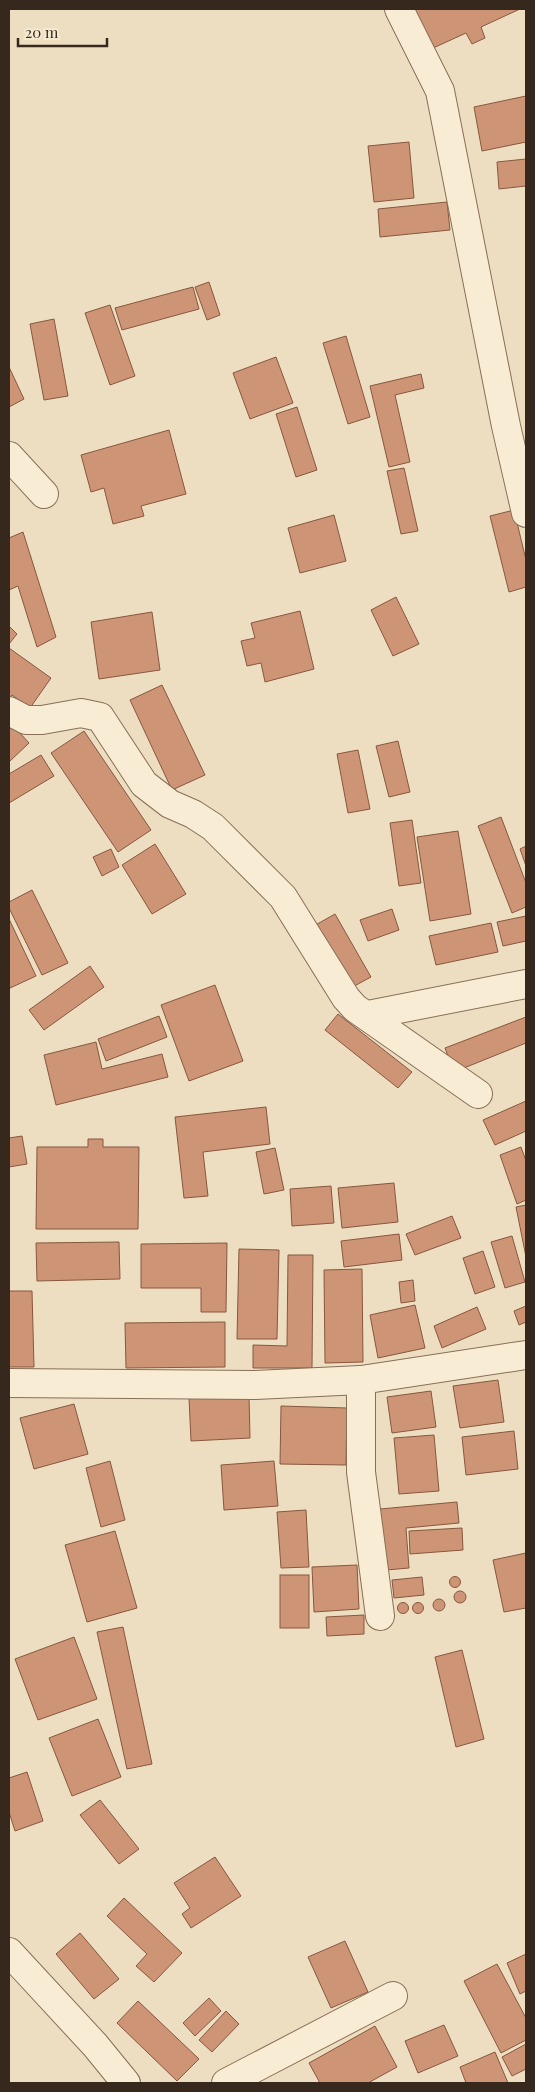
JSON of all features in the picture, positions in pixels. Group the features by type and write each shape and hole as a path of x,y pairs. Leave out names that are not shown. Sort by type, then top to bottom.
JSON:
{"street":[{"path":"399,9 440,91 506,426 526,513"},
{"path":"9,456 44,494"},
{"path":"9,711 26,720 42,720 82,713 100,717 144,784 170,804 193,814 213,827 283,897 346,998 355,1008 478,1094"},
{"path":"368,1016 526,984"},
{"path":"9,1384 255,1385 361,1380 526,1355"},
{"path":"361,1380 361,1472 380,1616"},
{"path":"9,1952 126,2083"},
{"path":"226,2083 393,1996"}],"building":[{"path":"413,9 520,9 481,27 485,38 472,44 466,33 431,49"},
{"path":"526,96 526,142 482,151 474,107"},
{"path":"409,142 414,198 374,202 368,146"},
{"path":"526,159 526,186 499,189 497,162"},
{"path":"447,202 450,230 380,237 378,209"},
{"path":"209,282 220,315 207,320 195,287"},
{"path":"193,287 199,309 122,330 115,308"},
{"path":"110,305 135,376 110,385 85,313"},
{"path":"54,319 68,396 44,400 30,324"},
{"path":"346,336 370,417 348,424 323,343"},
{"path":"276,357 293,403 250,419 233,373"},
{"path":"9,367 24,399 9,407"},
{"path":"421,374 424,388 395,395 410,462 389,467 370,386"},
{"path":"297,407 317,470 296,477 276,414"},
{"path":"169,430 186,494 141,506 144,516 113,524 104,488 91,492 81,455"},
{"path":"404,468 418,531 401,534 387,471"},
{"path":"514,510 526,560 526,587 509,592 490,516"},
{"path":"334,515 346,561 300,573 288,528"},
{"path":"23,532 56,637 37,647 18,586 9,590 9,538"},
{"path":"396,597 419,644 393,656 371,610"},
{"path":"300,611 314,669 265,682 261,663 247,666 241,641 255,638 251,623"},
{"path":"152,612 160,670 99,679 91,622"},
{"path":"9,626 17,634 9,644"},
{"path":"9,648 51,678 30,708 12,695 9,699"},
{"path":"162,685 205,775 172,790 130,700"},
{"path":"9,721 29,743 9,762"},
{"path":"84,731 151,830 118,852 51,753"},
{"path":"398,741 410,792 389,797 376,746"},
{"path":"358,750 370,809 348,813 337,754"},
{"path":"41,755 54,776 9,803 9,774"},
{"path":"501,817 526,883 526,907 512,913 478,826"},
{"path":"412,820 421,883 399,886 390,823"},
{"path":"458,831 471,914 430,921 417,837"},
{"path":"155,844 186,894 152,914 122,865"},
{"path":"526,846 526,866 520,849"},
{"path":"111,849 119,867 102,876 93,857"},
{"path":"32,890 68,963 42,975 9,908 9,902"},
{"path":"392,909 399,930 368,941 360,920"},
{"path":"335,914 371,977 347,990 312,927"},
{"path":"526,916 526,941 503,946 497,922"},
{"path":"9,919 36,976 10,988 9,984"},
{"path":"491,923 498,952 436,965 429,936"},
{"path":"90,966 104,987 44,1030 29,1010"},
{"path":"215,985 243,1061 189,1081 161,1005"},
{"path":"338,1014 412,1072 398,1088 325,1030"},
{"path":"159,1016 167,1037 106,1061 98,1039"},
{"path":"526,1017 526,1043 454,1072 445,1048"},
{"path":"96,1042 102,1069 162,1054 168,1077 56,1105 44,1055"},
{"path":"526,1101 526,1131 495,1145 483,1120"},
{"path":"266,1107 270,1144 203,1152 208,1196 184,1198 175,1117"},
{"path":"22,1136 27,1164 9,1167 9,1138"},
{"path":"88,1139 103,1139 103,1147 139,1147 138,1229 36,1229 37,1147 88,1147"},
{"path":"521,1147 526,1161 526,1200 517,1204 500,1155"},
{"path":"275,1148 284,1190 264,1194 256,1152"},
{"path":"394,1183 398,1222 342,1228 338,1188"},
{"path":"331,1186 334,1223 292,1226 290,1189"},
{"path":"526,1205 526,1257 516,1207"},
{"path":"452,1216 461,1238 415,1255 406,1234"},
{"path":"399,1234 402,1260 344,1267 341,1241"},
{"path":"512,1236 525,1282 505,1288 491,1242"},
{"path":"119,1242 120,1279 37,1281 36,1243"},
{"path":"227,1243 226,1312 201,1312 201,1288 141,1288 141,1244"},
{"path":"239,1249 279,1250 277,1339 237,1339"},
{"path":"483,1251 495,1287 475,1294 463,1258"},
{"path":"288,1255 313,1255 312,1368 253,1368 253,1345 287,1346"},
{"path":"362,1269 363,1362 325,1363 324,1270"},
{"path":"413,1280 415,1301 401,1303 399,1282"},
{"path":"9,1291 32,1291 34,1367 9,1367"},
{"path":"415,1305 425,1348 378,1358 370,1315"},
{"path":"526,1306 526,1322 519,1325 514,1311"},
{"path":"477,1307 486,1329 442,1348 434,1326"},
{"path":"225,1322 225,1367 126,1368 125,1323"},
{"path":"498,1380 504,1422 460,1428 453,1386"},
{"path":"431,1391 436,1427 392,1433 387,1397"},
{"path":"249,1396 250,1438 191,1441 189,1398"},
{"path":"74,1404 88,1454 34,1469 20,1418"},
{"path":"281,1406 347,1408 346,1465 280,1464"},
{"path":"514,1431 518,1469 466,1475 462,1437"},
{"path":"434,1435 439,1491 399,1494 394,1438"},
{"path":"110,1461 125,1520 101,1527 86,1468"},
{"path":"274,1461 278,1506 224,1510 221,1465"},
{"path":"457,1502 459,1523 406,1528 409,1568 386,1570 380,1509"},
{"path":"306,1510 309,1567 281,1568 277,1512"},
{"path":"462,1528 463,1550 410,1554 409,1531"},
{"path":"115,1531 137,1608 87,1622 65,1545"},
{"path":"526,1553 526,1608 504,1612 493,1560"},
{"path":"357,1565 359,1609 314,1612 312,1567"},
{"path":"280,1575 309,1575 309,1628 280,1628"},
{"path":"455,1576 461,1582 455,1588 449,1582"},
{"path":"422,1577 424,1595 394,1598 392,1580"},
{"path":"460,1591 466,1597 460,1603 454,1597"},
{"path":"439,1599 445,1605 439,1611 433,1605"},
{"path":"403,1602 409,1608 403,1614 397,1608"},
{"path":"418,1602 424,1608 418,1614 412,1608"},
{"path":"364,1615 364,1634 327,1636 326,1617"},
{"path":"123,1627 152,1764 127,1769 97,1632"},
{"path":"74,1637 97,1699 38,1720 15,1659"},
{"path":"462,1650 484,1739 456,1747 435,1657"},
{"path":"98,1719 121,1777 72,1796 49,1738"},
{"path":"27,1772 43,1821 15,1831 9,1812 9,1778"},
{"path":"100,1800 139,1849 119,1864 80,1815"},
{"path":"215,1857 241,1896 191,1928 182,1914 190,1908 174,1883"},
{"path":"124,1898 182,1953 154,1982 136,1966 147,1954 107,1916"},
{"path":"80,1933 119,1979 94,1999 56,1954"},
{"path":"345,1941 368,1992 331,2008 308,1957"},
{"path":"526,1954 526,1991 520,1994 507,1963"},
{"path":"497,1964 526,2018 526,2040 501,2053 464,1981"},
{"path":"209,1998 221,2011 195,2036 183,2023"},
{"path":"138,2001 199,2059 177,2081 117,2023"},
{"path":"226,2011 239,2024 212,2052 199,2040"},
{"path":"444,2025 458,2056 418,2073 405,2041"},
{"path":"375,2026 397,2067 368,2083 320,2083 309,2063"},
{"path":"526,2044 526,2069 512,2076 502,2057"},
{"path":"495,2052 508,2083 466,2083 460,2067"}]}
